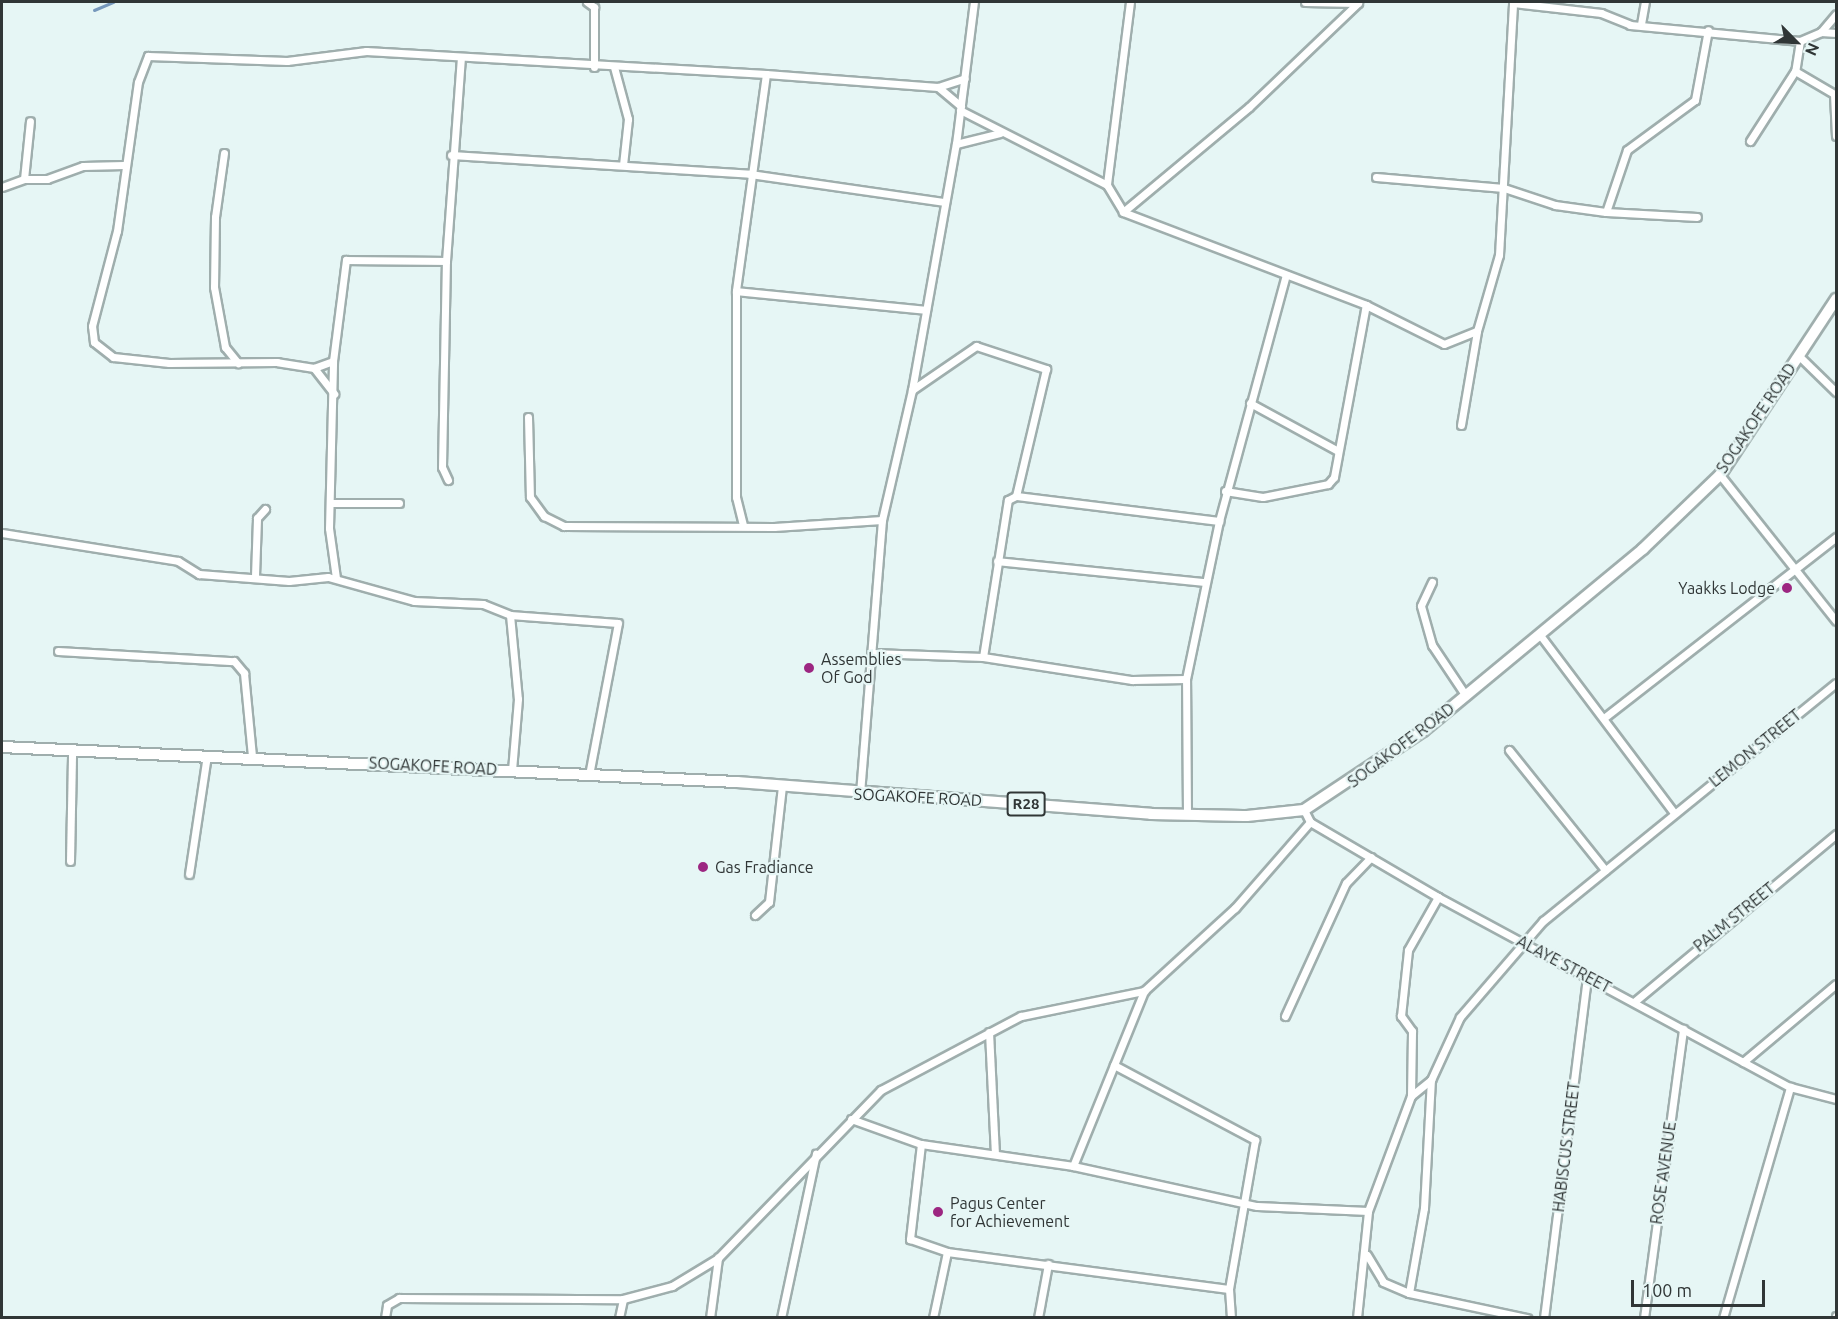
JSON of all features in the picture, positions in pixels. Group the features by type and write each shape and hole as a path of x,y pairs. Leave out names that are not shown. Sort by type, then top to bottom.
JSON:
{"main road":[{"name":"SOGAKOFE ROAD","path":"2,747 72,753 207,754 512,770 1187,815 1304,810 1369,771 1466,696 1540,635 1720,475 1836,299"}],"street":[{"path":"587,2 594,7 594,67"},
{"path":"860,794 882,520 912,390 956,144 974,2"},
{"path":"1107,185 1130,2"},
{"path":"1305,2 1359,2"},
{"path":"1123,212 1249,107 1359,2"},
{"path":"1461,425 1477,332 1499,255 1513,2 1544,3 1641,24 1800,41 1821,32 1836,14"},
{"path":"1641,24 1645,2"},
{"path":"1606,212 1627,150 1695,100 1708,30"},
{"path":"1821,32 1836,33"},
{"path":"1750,141 1795,71 1800,41"},
{"path":"333,361 314,368 113,357 94,342 92,326 117,231 124,165 138,82 148,56 287,62 366,51 594,67 766,74 938,87 964,78"},
{"path":"448,480 442,467 446,261 451,155 461,59"},
{"path":"614,67 628,119 623,165"},
{"path":"1795,71 1834,94 1836,136"},
{"path":"743,525 736,497 736,291 750,174 766,74"},
{"path":"938,87 961,108 1000,133 1107,185 1123,212 1366,305 1444,344 1477,332"},
{"path":"24,179 30,121"},
{"path":"956,144 1000,133"},
{"path":"224,153 214,217 214,287 225,347 238,363"},
{"path":"451,155 750,174 945,202"},
{"path":"2,187 24,179 47,179 83,166 124,165"},
{"path":"1376,177 1504,188 1555,205 1606,212 1697,217"},
{"path":"336,578 330,562 333,361 346,260 446,261"},
{"path":"1187,815 1186,679 1204,582 1225,491 1286,275"},
{"path":"736,291 926,310"},
{"path":"1225,491 1263,496 1328,484 1334,477 1366,305"},
{"path":"912,390 975,346 1046,369 1016,496 1003,509 983,657"},
{"path":"1798,355 1836,392"},
{"path":"314,368 334,395"},
{"path":"1250,403 1338,451"},
{"path":"528,417 530,496 557,523 743,525 882,520"},
{"path":"1720,475 1836,621"},
{"path":"1016,496 1219,521"},
{"path":"330,503 399,503"},
{"path":"255,576 256,518 265,509"},
{"path":"2,533 178,561 199,574 255,576 289,581 336,578 414,601 483,604 510,615 618,623 589,775"},
{"path":"1605,717 1836,537"},
{"path":"997,561 1204,582"},
{"path":"1432,582 1421,606 1432,645 1466,696"},
{"path":"510,615 518,725 512,770"},
{"path":"1540,635 1605,717 1674,813"},
{"path":"58,651 234,661 244,673 252,756"},
{"path":"872,653 983,657 1132,680 1186,679"},
{"name":"LEMON STREET","path":"1431,1080 1460,1017 1523,942 1605,870 1836,682"},
{"path":"1509,750 1605,870"},
{"path":"70,861 72,753"},
{"path":"189,874 207,754"},
{"path":"755,915 770,902 782,787"},
{"path":"1073,1166 1144,991 1235,908 1310,822 1304,810"},
{"name":"ALAYE STREET","path":"1310,822 1438,897 1790,1087 1836,1099"},
{"name":"PALM STREET","path":"1634,1002 1836,834"},
{"path":"1285,1016 1346,883 1371,857"},
{"path":"1357,1317 1366,1254 1368,1211 1412,1096 1412,1031 1401,1016 1408,950 1438,897"},
{"name":"HABISCUS STREET","path":"1544,1317 1587,977"},
{"path":"1743,1062 1836,984"},
{"path":"385,1317 387,1305 399,1298 623,1299 672,1286 717,1258 816,1154 881,1090 989,1032 1060,1005 1144,991"},
{"name":"ROSE AVENUE","path":"1644,1317 1683,1029"},
{"path":"989,1032 995,1154"},
{"path":"1114,1065 1255,1140 1230,1289 1231,1317"},
{"path":"1412,1096 1431,1080"},
{"path":"1409,1293 1424,1208 1431,1080"},
{"path":"1723,1317 1790,1087"},
{"path":"851,1119 921,1144 1073,1166 1244,1203 1368,1211"},
{"path":"921,1144 910,1239 947,1252 1230,1289"},
{"path":"782,1317 816,1154"},
{"path":"933,1317 947,1252"},
{"path":"1366,1254 1383,1282 1409,1293 1516,1317 1527,1317"},
{"path":"710,1317 717,1258"},
{"path":"1038,1317 1048,1264"},
{"path":"619,1317 623,1299"}],"waterway":[{"path":"94,10 113,2"}],"place":[{"name":"Yaakks Lodge","path":"1787,588"},
{"name":"Assemblies Of God","path":"809,668"},
{"name":"Gas Fradiance","path":"703,867"},
{"name":"Pagus Center for Achievement","path":"938,1212"}]}
